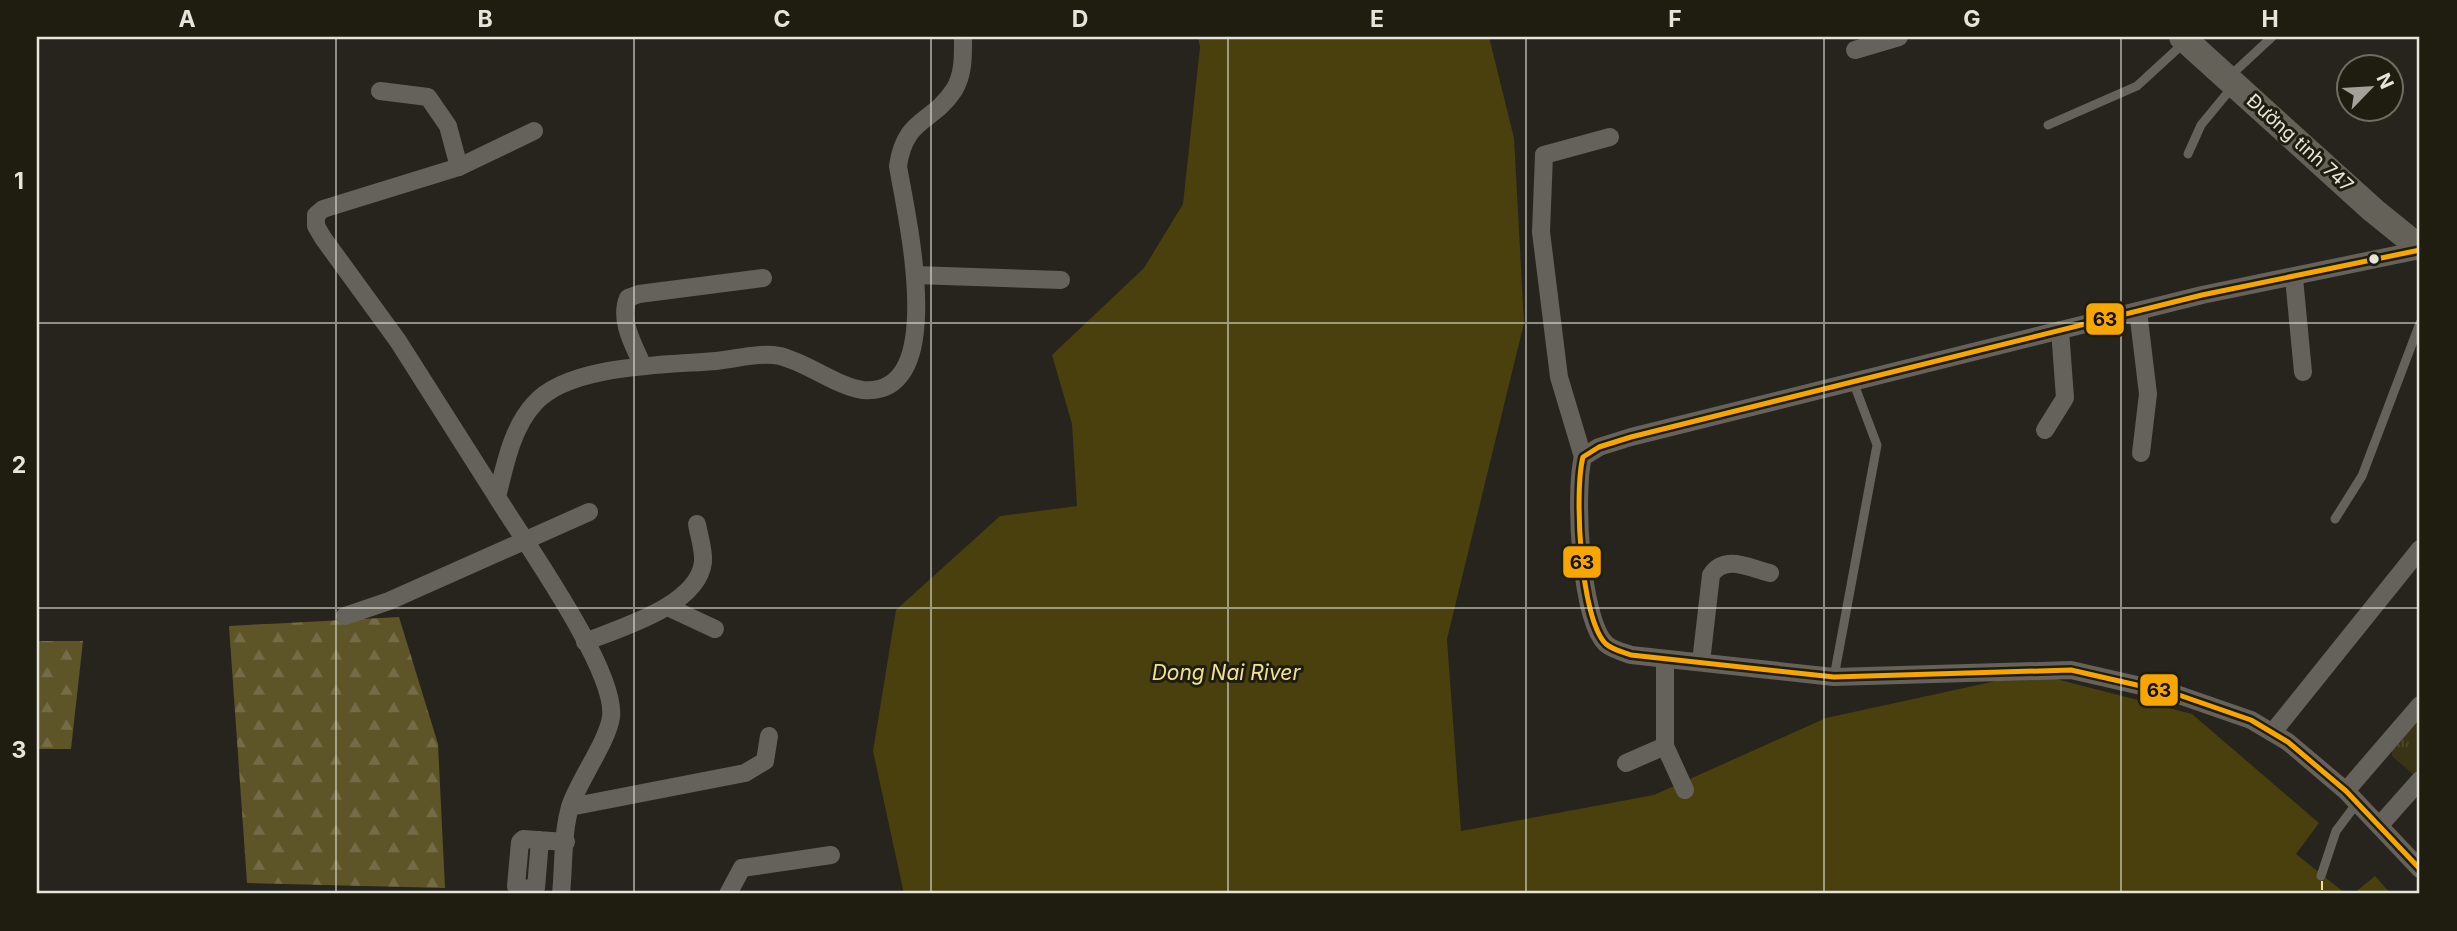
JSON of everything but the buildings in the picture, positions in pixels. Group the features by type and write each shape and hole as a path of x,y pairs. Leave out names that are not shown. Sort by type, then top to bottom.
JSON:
{"main road":[{"name":"Đường tỉnh 747","path":"2184,39 2420,249"}],"street":[{"path":"497,497 509,453 523,417 535,402 573,381 642,364 775,355 815,368 851,387 866,390 883,385 905,368 916,339 915,275 898,166 906,135 945,102 956,88 962,71 963,37"},
{"path":"1855,50 1899,37"},
{"path":"380,91 428,97 448,126 459,167"},
{"path":"534,131 459,167 323,209 316,215 316,226 398,341 497,497 585,642 609,691 611,719 570,807 561,894"},
{"path":"1610,137 1544,155 1541,232 1557,364 1583,457 1579,472 1580,523 1587,591 1598,631 1607,644 1616,649 1665,659 1834,677 2014,671 2092,673 2176,694 2251,720 2273,732 2352,797 2420,869"},
{"path":"1583,457 1599,447 1631,437 1854,384 2060,330 2420,249"},
{"path":"915,275 1061,280"},
{"path":"642,364 625,319 624,309 628,299 639,294 763,278"},
{"path":"2294,278 2303,372"},
{"path":"2138,311 2148,394 2141,453"},
{"path":"2045,430 2065,398 2060,330"},
{"path":"345,616 389,601 523,539 589,512"},
{"path":"585,642 668,607 701,568 703,560 697,524"},
{"path":"2273,732 2418,557"},
{"path":"1701,662 1711,575 1717,565 1725,562 1770,573"},
{"path":"668,607 715,629"},
{"path":"1665,659 1665,746 1685,790"},
{"path":"2352,797 2420,705"},
{"path":"570,807 745,773 765,761 769,736"},
{"path":"1626,763 1665,746"},
{"path":"2380,825 2420,780"},
{"path":"540,840 566,842"},
{"path":"728,894 742,867 831,855"}],"lane":[{"path":"2188,154 2201,125 2231,81 2272,37"},
{"path":"2048,125 2137,86 2184,39"},
{"path":"2334,519 2362,476 2420,323"},
{"path":"1834,677 1877,445 1854,384"},
{"path":"2322,876 2336,831 2352,797"}],"green space":[{"path":"399,617 438,744 445,888 247,883 229,626"},
{"path":"37,641 83,641 71,749 37,749"},
{"path":"2420,718 2420,771 2413,774 2392,756 2392,751"}],"water":[{"name":"Dong Nai River","path":"1198,37 1489,37 1514,138 1524,323 1447,639 1461,831 1654,795 1826,718 2033,673 2192,714 2319,823 2296,854 2346,894 904,894 873,751 896,610 1000,516 1077,506 1072,424 1052,355 1144,268 1183,204 1200,47"},
{"path":"2375,876 2391,894 2353,894"}],"ferry route":[{"path":"2322,881 2322,894"}],"transit line":[{"name":"63","path":"2420,250 2202,295 1631,437 1599,447 1583,457 1579,497 1581,554 1590,609 1597,630 1606,644 1615,649 1631,655 1834,677 2071,670 2176,694 2251,720 2288,742 2346,791 2420,869"}]}
